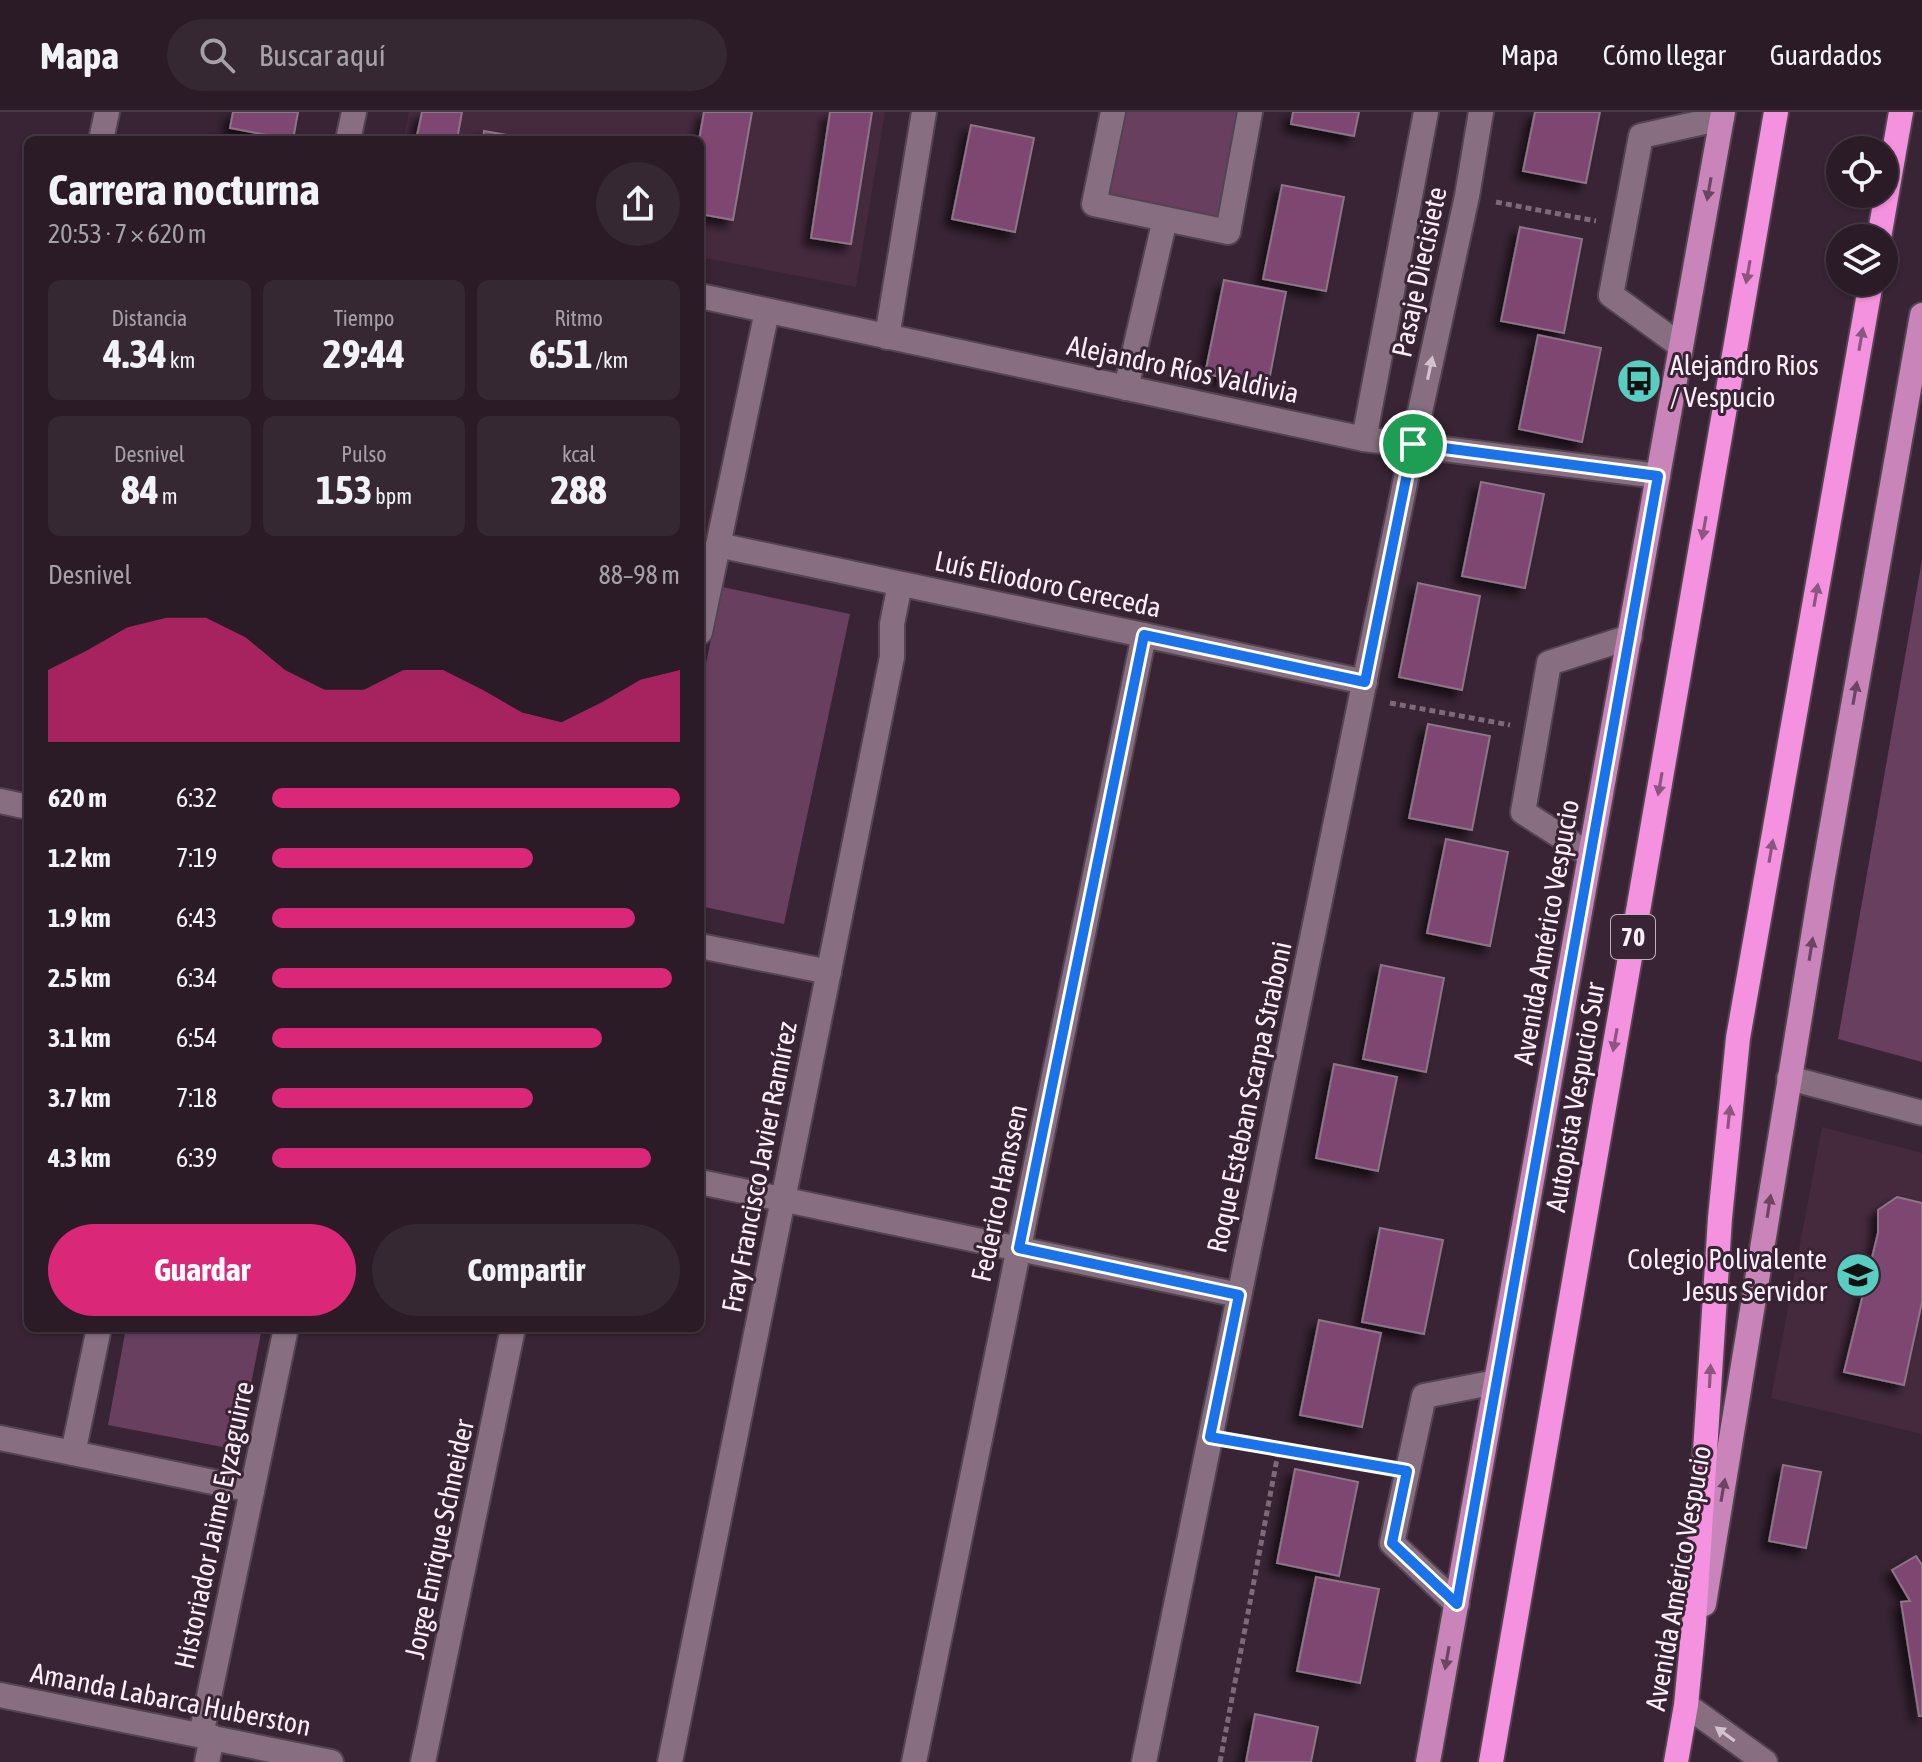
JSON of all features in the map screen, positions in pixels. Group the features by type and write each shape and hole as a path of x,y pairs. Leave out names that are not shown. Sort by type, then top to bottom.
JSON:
{"highway":[{"name":"Autopista Vespucio Sur","path":"1491,1762 1776,112"},
{"path":"1881,224 1901,112"},
{"path":"1686,1705 1720,1218 1738,1038 1869,296"},
{"name":"Avenida Américo Vespucio","path":"1676,1762 1686,1705"}],"main road":[{"name":"Avenida Américo Vespucio","path":"1428,1762 1722,115"},
{"name":"Avenida Américo Vespucio","path":"1686,1705 1740,1393 1789,1078 1922,315"}],"street":[{"path":"102,136 107,112"},
{"path":"349,136 354,112"},
{"path":"887,337 924,112"},
{"path":"1113,112 1094,204 1228,232 1250,112"},
{"name":"Pasaje Diecisiete","path":"1364,439 1426,112"},
{"name":"Pasaje Diecisiete","path":"1413,444 1467,196 1481,112"},
{"path":"1681,346 1611,295 1641,136 1722,115"},
{"path":"1126,388 1165,219"},
{"name":"Alejandro Ríos Valdivia","path":"704,297 1364,439 1658,476"},
{"path":"704,613 767,311"},
{"name":"Roque Esteban Scarpa Straboni","path":"1144,1762 1413,444"},
{"name":"Luís Eliodoro Cereceda","path":"718,545 1144,635 1363,690"},
{"name":"Fray Francisco Javier Ramírez","path":"670,1762 892,657 892,624 900,584"},
{"name":"Federico Hanssen","path":"914,1762 1144,635"},
{"path":"1590,855 1523,812 1549,663 1630,637"},
{"path":"0,801 24,806"},
{"path":"704,947 829,972"},
{"path":"1789,1078 1922,1113"},
{"path":"704,1183 1239,1295"},
{"path":"73,1453 98,1332"},
{"name":"Historiador Jaime Eyzaguirre","path":"207,1762 207,1736 252,1490 285,1332"},
{"name":"Jorge Enrique Schneider","path":"423,1762 512,1332"},
{"path":"1457,1604 1392,1543 1424,1396 1496,1382"},
{"path":"0,1438 252,1490"},
{"name":"Amanda Labarca Huberston","path":"0,1695 331,1762"},
{"path":"1686,1705 1765,1762"}],"path":[{"path":"1467,196 1624,226"},
{"path":"1363,690 1537,730"},
{"path":"1210,1437 1407,1471"},
{"path":"1220,1762 1279,1448"}],"shaded area":[{"path":"409,112 885,112 856,287 704,258 704,136 404,136"},
{"path":"1117,112 1246,112 1224,226 1100,202"},
{"path":"1922,560 1922,1062 1838,1039"},
{"path":"722,587 850,614 784,924 704,907 704,673"},
{"name":"Colegio Polivalente Jesus Servidor","path":"1822,1127 1922,1153 1922,1434 1771,1398"},
{"path":"125,1332 261,1332 238,1450 108,1425"}],"building":[{"path":"233,112 298,112 294,136 272,136 230,128"},
{"path":"422,112 462,112 458,136 417,136"},
{"path":"704,112 752,112 733,220 704,215 704,136 700,136"},
{"path":"830,112 872,112 851,244 811,238"},
{"path":"1293,112 1359,112 1354,136 1291,124"},
{"path":"1535,112 1600,112 1586,183 1523,171"},
{"path":"971,125 1034,138 1015,232 952,219"},
{"path":"484,131 512,136 483,136"},
{"path":"1282,185 1344,197 1326,291 1263,279"},
{"path":"1520,227 1582,239 1564,333 1501,321"},
{"path":"1224,280 1286,292 1268,386 1205,374"},
{"path":"1538,335 1601,348 1582,442 1519,429"},
{"path":"1481,482 1544,494 1525,588 1462,576"},
{"path":"1418,583 1480,596 1462,690 1399,677"},
{"path":"1428,724 1490,736 1472,830 1409,818"},
{"path":"1446,839 1508,852 1490,946 1427,933"},
{"path":"1381,965 1444,978 1426,1072 1363,1059"},
{"path":"1334,1064 1397,1077 1378,1171 1316,1158"},
{"path":"1897,1197 1922,1203 1922,1302 1904,1385 1844,1372 1878,1233 1878,1210"},
{"path":"1380,1228 1443,1240 1424,1334 1362,1322"},
{"path":"1319,1320 1381,1333 1362,1427 1300,1415"},
{"path":"1783,1465 1821,1472 1806,1548 1769,1541"},
{"path":"1295,1469 1358,1482 1339,1576 1277,1563"},
{"path":"1916,1556 1922,1565 1922,1716 1919,1716 1901,1602 1910,1601 1892,1570"},
{"path":"1316,1577 1379,1589 1360,1683 1297,1671"},
{"path":"1255,1714 1318,1727 1311,1762 1246,1762"}],"place":[{"name":"Alejandro Rios / Vespucio","path":"1639,381"},
{"name":"Colegio Polivalente Jesus Servidor","path":"1858,1275"}],"route":[{"path":"1413,444 1658,476 1457,1604 1392,1543 1407,1471 1210,1437 1239,1295 1019,1248 1144,635 1365,682 1413,444"}]}
